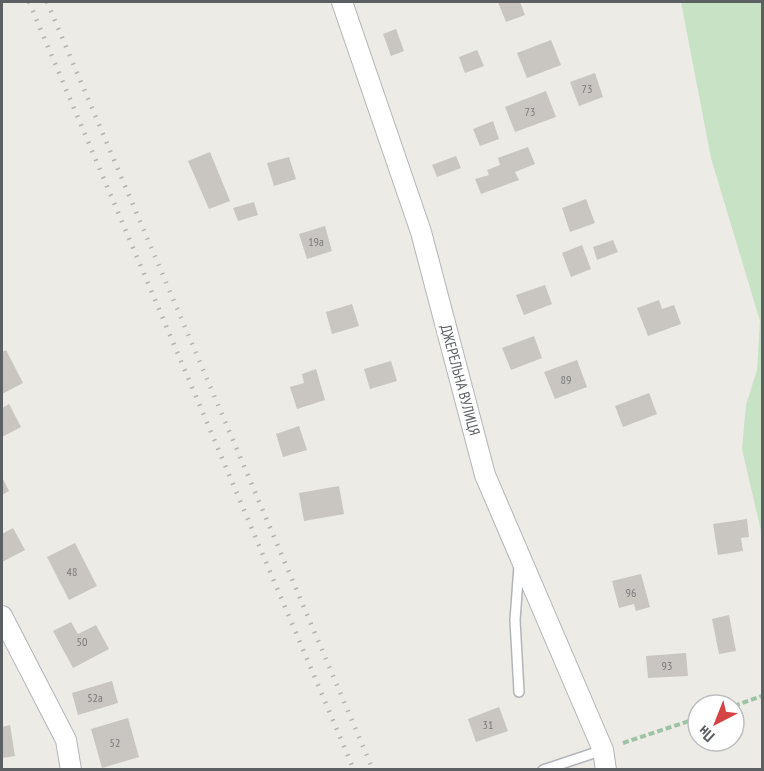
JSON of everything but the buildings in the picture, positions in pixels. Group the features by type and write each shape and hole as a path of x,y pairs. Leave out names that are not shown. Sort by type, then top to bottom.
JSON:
{"street":[{"name":"ДЖЕРЕЛЬНА ВУЛИЦЯ","path":"342,2 421,232 484,475 603,750 606,770"},
{"path":"2,616 66,740 70,770"}],"lane":[{"path":"519,692 515,620 520,557"},
{"path":"543,770 603,750"}],"path":[{"path":"746,702 762,696"},
{"path":"603,750 686,722"}],"green space":[{"path":"681,2 762,2 762,535 742,449 746,405 757,370 760,321 711,158"}],"railway":[{"path":"29,2 354,770"},
{"path":"47,2 373,770"}]}
